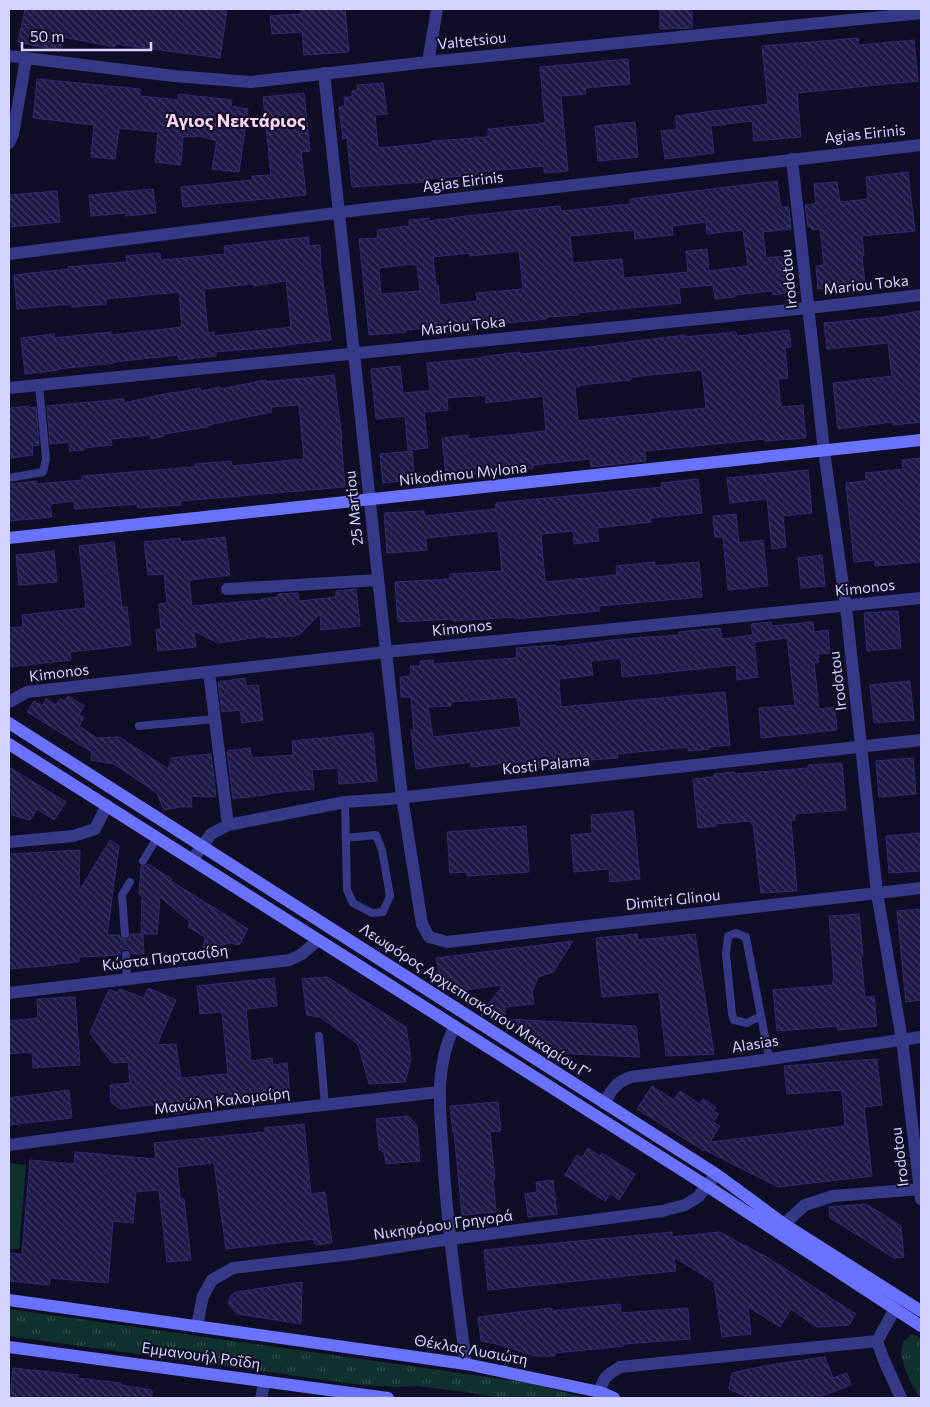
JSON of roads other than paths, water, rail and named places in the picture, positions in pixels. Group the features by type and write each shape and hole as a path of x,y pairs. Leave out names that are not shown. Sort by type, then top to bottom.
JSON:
{"main road":[{"name":"Nikodimou Mylona","path":"9,538 921,440"},
{"name":"Λεωφόρος Αρχιεπισκόπου Μακαρίου Γ’","path":"9,723 716,1174 784,1224 921,1311"},
{"name":"Λεωφόρος Αρχιεπισκόπου Μακαρίου Γ’","path":"9,744 707,1186 921,1326"},
{"name":"Θέκλας Λυσιώτη","path":"9,1300 466,1364 600,1392 614,1398"},
{"name":"Εμμανουήλ Ροΐδη","path":"9,1347 388,1398"}],"street":[{"path":"428,62 437,9"},
{"name":"Valtetsiou","path":"9,56 174,76 251,82 428,62 921,13"},
{"path":"9,143 13,134 26,59"},
{"name":"25 Martiou","path":"324,73 402,797 422,924 429,938"},
{"name":"Agias Eirinis","path":"9,254 339,213 921,145"},
{"name":"Irodotou","path":"792,159 824,451 846,607 877,893 902,1040 921,1199"},
{"name":"Mariou Toka","path":"9,388 809,308 921,295"},
{"path":"227,589 378,580"},
{"name":"Kimonos","path":"9,702 27,692 386,652 921,598"},
{"path":"209,672 228,825"},
{"name":"Kosti Palama","path":"192,860 211,834 228,825 345,802 388,800 921,740"},
{"path":"9,842 73,836 96,829 107,805"},
{"name":"Dimitri Glinou","path":"429,938 447,942 921,888"},
{"name":"Κώστα Παρτασίδη","path":"9,993 290,960 302,954 318,940"},
{"path":"454,1027 444,1054 439,1092 450,1239 466,1364"},
{"name":"Alasias","path":"604,1103 611,1090 620,1081 631,1077 921,1037"},
{"name":"Μανώλη Καλομοίρη","path":"9,1144 439,1092"},
{"name":"Νικηφόρου Γρηγορά","path":"197,1326 203,1296 212,1280 233,1268 352,1254 662,1211 685,1205 698,1197 716,1174"},
{"path":"784,1224 805,1204 833,1196 921,1189"},
{"path":"895,1309 877,1342 901,1398"},
{"path":"600,1392 602,1381 607,1375 620,1367 877,1342"},
{"path":"261,1398 265,1381"}],"lane":[{"path":"9,478 43,472 46,459 39,384"},
{"path":"139,726 215,719"},
{"path":"345,802 347,890 353,903 372,913 383,912 390,896 382,850 376,834 346,838"},
{"path":"143,861 157,838"},
{"path":"124,934 122,895 130,882"},
{"path":"761,1016 747,1023 734,1020 732,1014 726,954 728,936 736,933 746,937 769,1058"},
{"path":"126,955 127,979"},
{"path":"319,1036 325,1105"}],"district":[{"name":"Άγιος Νεκτάριος","path":"236,121"}]}
